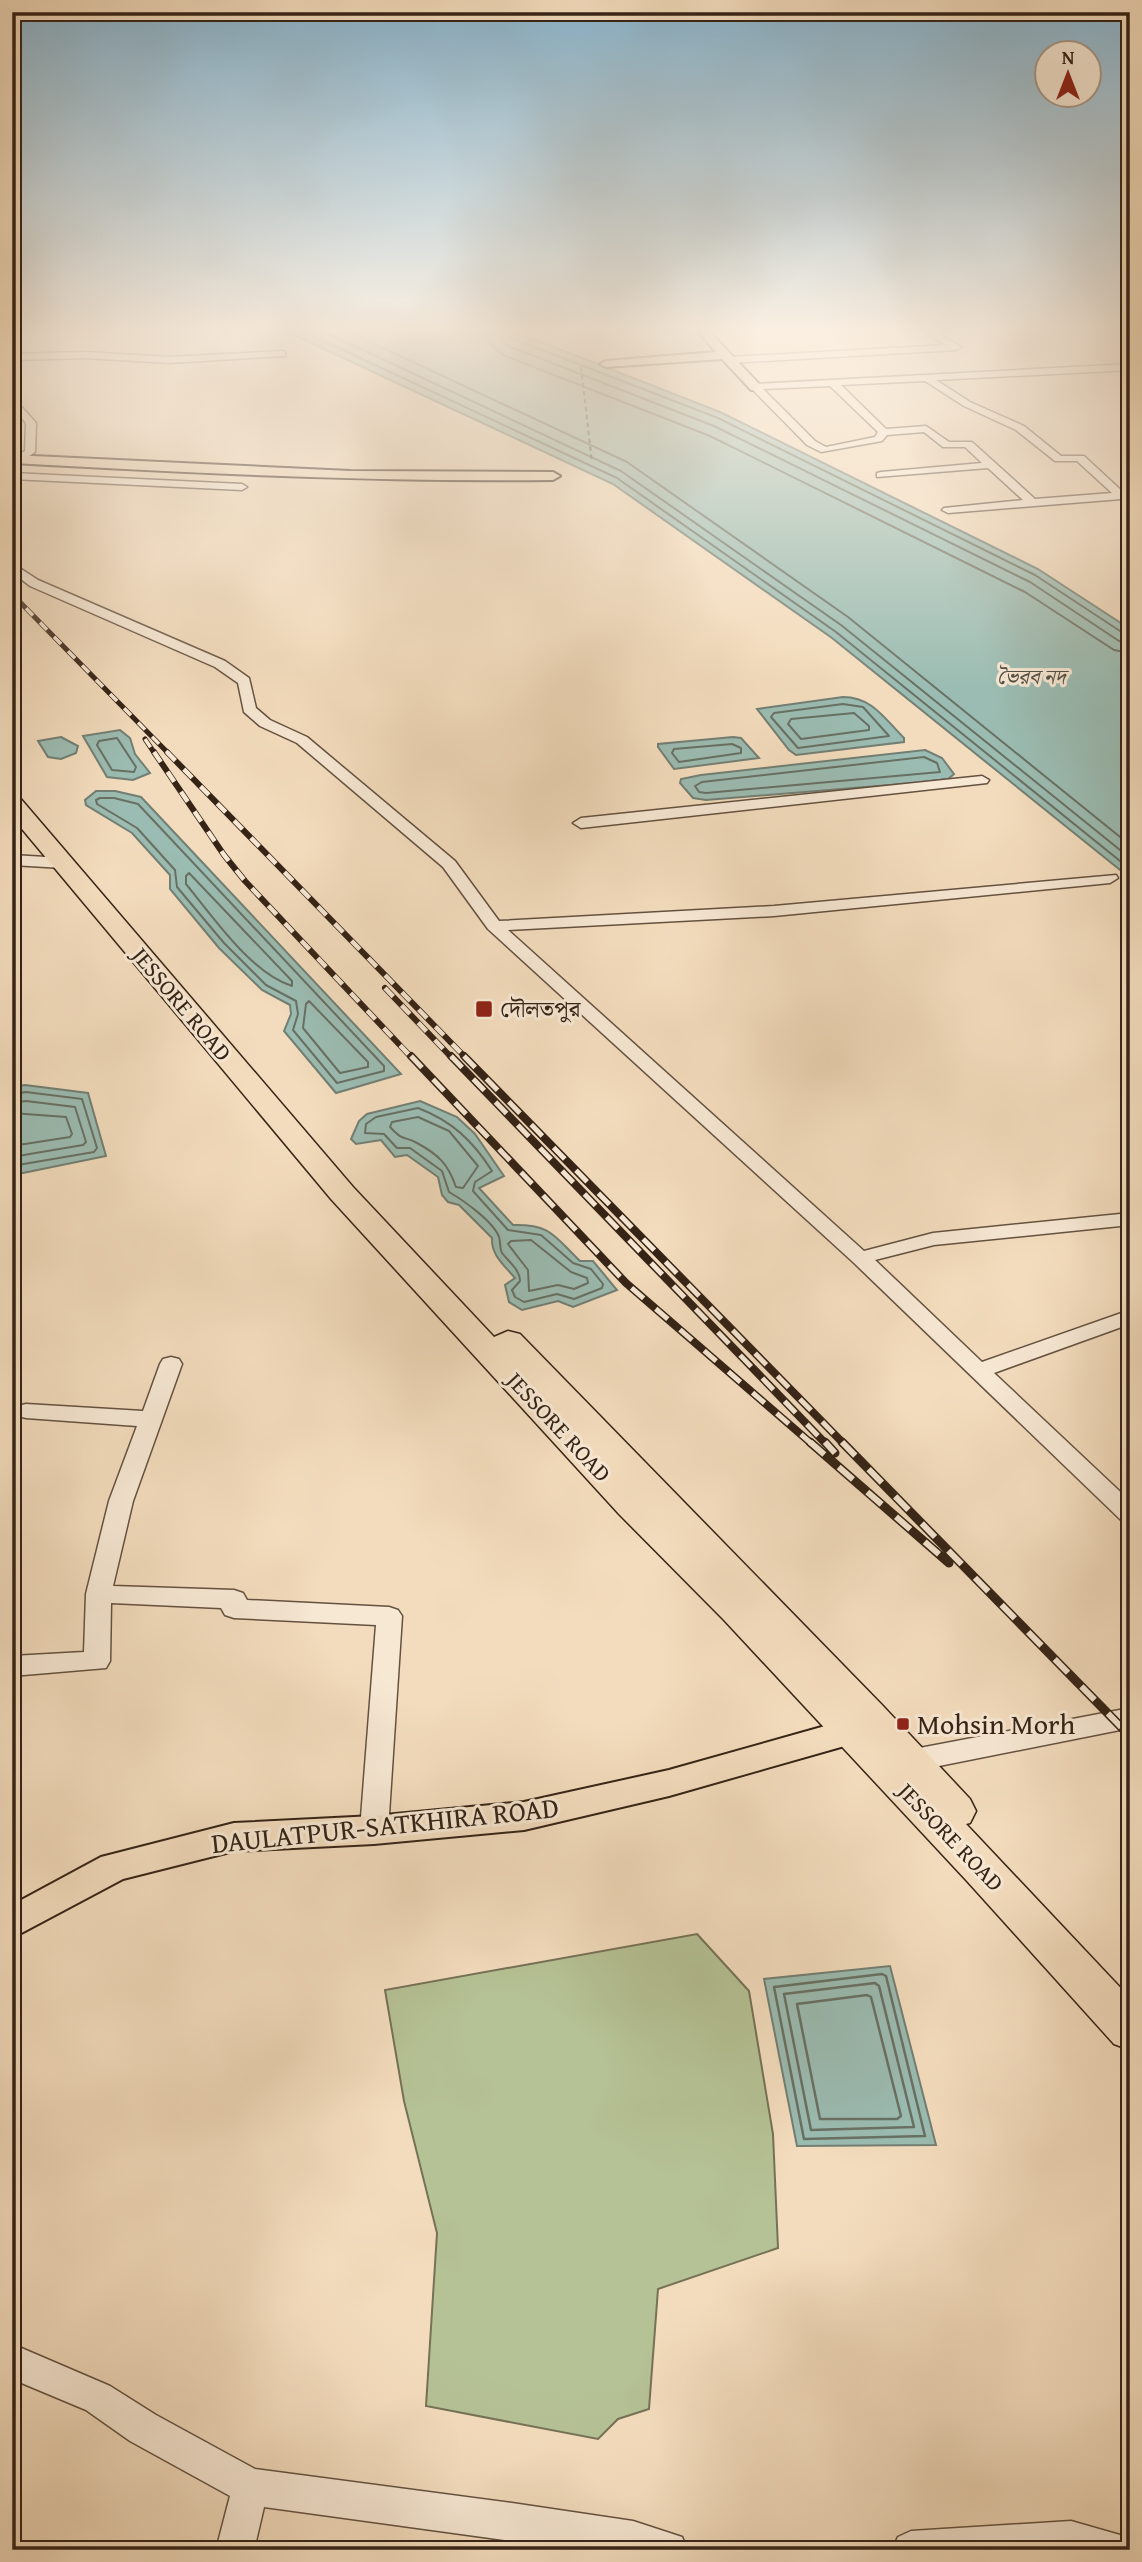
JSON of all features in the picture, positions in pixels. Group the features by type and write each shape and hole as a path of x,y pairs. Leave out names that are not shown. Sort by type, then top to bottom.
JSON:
{"highway":[{"name":"JESSORE ROAD","path":"12,788 192,992 294,1119 909,1761 1130,2001"},
{"name":"JESSORE ROAD","path":"12,803 342,1193 623,1495 737,1610 982,1869 1130,2030"}],"main road":[{"path":"13,461 309,476 553,476"},
{"name":"DAULATPUR-SATKHIRA ROAD","path":"12,1923 114,1867 234,1837 374,1830 524,1816 669,1783 850,1731"}],"street":[{"path":"13,461 30,452 30,448"},
{"path":"972,448 1032,503"},
{"path":"1043,448 1059,458 1080,458 1126,495"},
{"path":"881,475 990,465"},
{"path":"12,476 242,487"},
{"path":"948,510 1126,495"},
{"path":"12,566 34,583 220,664 244,681 249,709 265,723 302,740 449,864 494,926 860,1258 1130,1515"},
{"path":"581,823 982,780"},
{"path":"12,860 63,863"},
{"path":"494,926 774,911 1110,878"},
{"path":"860,1258 933,1239 1130,1219"},
{"path":"980,1370 1130,1317"},
{"path":"12,1666 97,1661 99,1594 121,1500 171,1364"},
{"path":"26,1411 151,1419"},
{"path":"99,1594 234,1599 234,1609 389,1616 374,1830"},
{"path":"909,1761 1130,1718"},
{"path":"12,2361 98,2398 143,2428 251,2487 512,2521 633,2540 669,2550"},
{"path":"235,2550 251,2487"},
{"path":"911,2550 1071,2540 1114,2550"}],"green space":[{"path":"697,1934 749,1991 773,2134 778,2248 658,2289 649,2409 618,2419 598,2439 426,2406 437,2233 404,2101 385,1990"}],"water":[{"name":"ভৈরব নদ","path":"535,448 792,448 1038,569 1130,629 1130,878 832,638 613,484"},
{"path":"843,697 870,705 884,716 904,738 904,742 796,755 789,750 757,709"},
{"path":"120,730 130,738 135,754 150,773 133,780 107,777 83,736"},
{"path":"61,737 78,746 76,753 61,759 48,757 38,741"},
{"path":"741,738 759,758 674,769 658,747 658,744"},
{"path":"925,750 942,758 954,774 948,779 914,783 706,800 693,798 680,783 681,779 701,775"},
{"path":"96,791 115,791 141,797 401,1074 336,1093 284,1031 291,1014 290,1005 262,990 219,948 170,889 170,875 132,833 86,805 85,800"},
{"path":"25,1085 88,1093 106,1156 23,1173 12,1172 12,1087"},
{"path":"420,1101 457,1117 475,1134 504,1176 479,1188 513,1225 536,1227 551,1233 580,1261 593,1261 617,1290 573,1307 558,1301 522,1310 509,1302 505,1285 515,1278 496,1255 492,1238 459,1205 448,1202 442,1195 438,1177 407,1155 395,1157 381,1140 356,1144 351,1139 359,1121 367,1114"},
{"path":"890,1966 936,2145 797,2146 764,1979"}],"ferry route":[{"path":"590,448 592,462"}],"railway":[{"path":"12,594 169,754"},
{"path":"145,739 155,754"},
{"path":"154,752 224,855 245,881 412,1058"},
{"path":"167,752 466,1058"},
{"path":"385,988 452,1058"},
{"path":"411,1056 626,1283 812,1444"},
{"path":"451,1056 826,1444"},
{"path":"464,1056 844,1444"},
{"path":"810,1442 949,1563"},
{"path":"825,1442 835,1453"},
{"path":"842,1442 1130,1736"}],"place":[{"name":"দৌলতপুর","path":"484,1009"},
{"name":"Mohsin Morh","path":"903,1724"}]}
